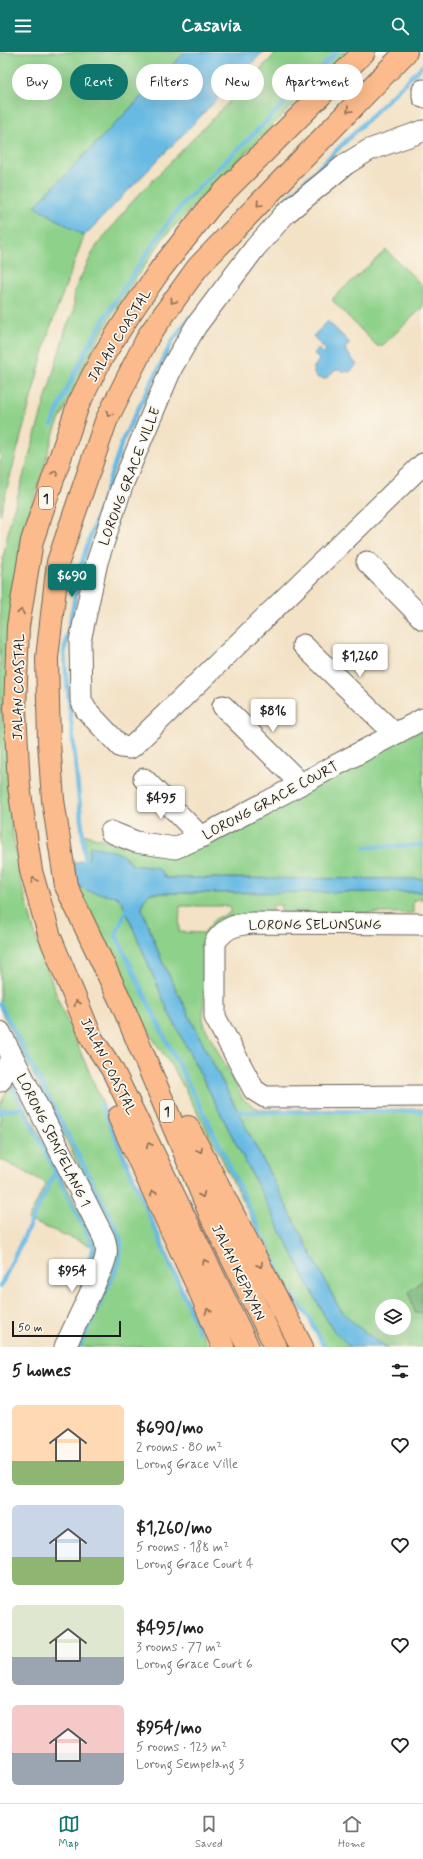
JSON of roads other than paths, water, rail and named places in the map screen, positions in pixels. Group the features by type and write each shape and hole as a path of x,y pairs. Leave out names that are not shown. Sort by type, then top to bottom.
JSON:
{"highway":[{"name":"JALAN COASTAL","path":"190,1231 112,1069 92,1039 50,937 31,871 19,786 15,709 18,626 32,541 78,405 100,359 160,270 213,203 364,52"},
{"name":"JALAN COASTAL","path":"212,1218 122,1004 66,886 53,800 49,742 47,658 58,562 106,421 149,335 198,267 406,52"},
{"path":"122,1004 140,1032 302,1347"},
{"path":"92,1039 100,1074 141,1167 202,1296 223,1347"},
{"name":"JALAN KEPAYAN","path":"212,1218 276,1347"},
{"name":"JALAN KEPAYAN","path":"190,1231 248,1347"}],"street":[{"path":"423,90 423,97"},
{"name":"LORONG GRACE VILLE","path":"423,131 369,150 346,164 285,214 255,248 196,326 172,367 124,482 97,562 80,641 80,690 81,700 86,710 121,747 130,748 423,464"},
{"path":"367,562 423,619"},
{"path":"303,645 395,734"},
{"path":"223,706 300,784"},
{"name":"LORONG GRACE COURT","path":"111,832 136,842 175,848 201,836 423,719"},
{"path":"144,779 201,836"},
{"name":"LORONG SELUNSUNG","path":"423,924 241,924 222,932 215,942 215,1017 254,1090 265,1097 423,1096"},
{"name":"LORONG SEMPELANG 1","path":"0,1032 108,1248 107,1256 102,1268 65,1347"},
{"path":"0,1081 12,1056"}],"water":[{"path":"185,52 263,52 251,64 211,64 211,100 216,100 84,236 35,206 138,100 203,100 203,64 173,64"},
{"path":"328,321 348,341 349,343 345,349 357,365 350,372 336,370 325,379 318,378 314,374 314,367 319,360 314,353 319,349 323,353 326,350 313,336"},
{"path":"90,846 119,853 132,865 158,868 166,878 423,879 423,892 150,893 143,902 142,909 161,959 204,1046 338,1306 361,1329 387,1347 350,1347 334,1331 324,1315 168,1011 122,902 116,896 91,892 78,886 74,863 89,859"}],"waterway":[{"path":"52,425 65,393 87,349 110,309 160,234 184,202 337,52"},
{"path":"279,207 423,65"},
{"path":"86,866 64,652 83,559 123,439 173,340 189,318"},
{"path":"365,847 423,845"},
{"path":"128,905 116,935 166,1040 220,1146 285,1285 310,1319 324,1347"},
{"path":"0,1004 119,1234 121,1242 119,1263 79,1347"},
{"path":"13,1088 94,1248 87,1263"},
{"path":"101,1104 199,1331"},
{"path":"0,1113 1,1110 23,1109"},
{"path":"235,1112 423,1111"},
{"path":"0,1287 55,1172"}]}
